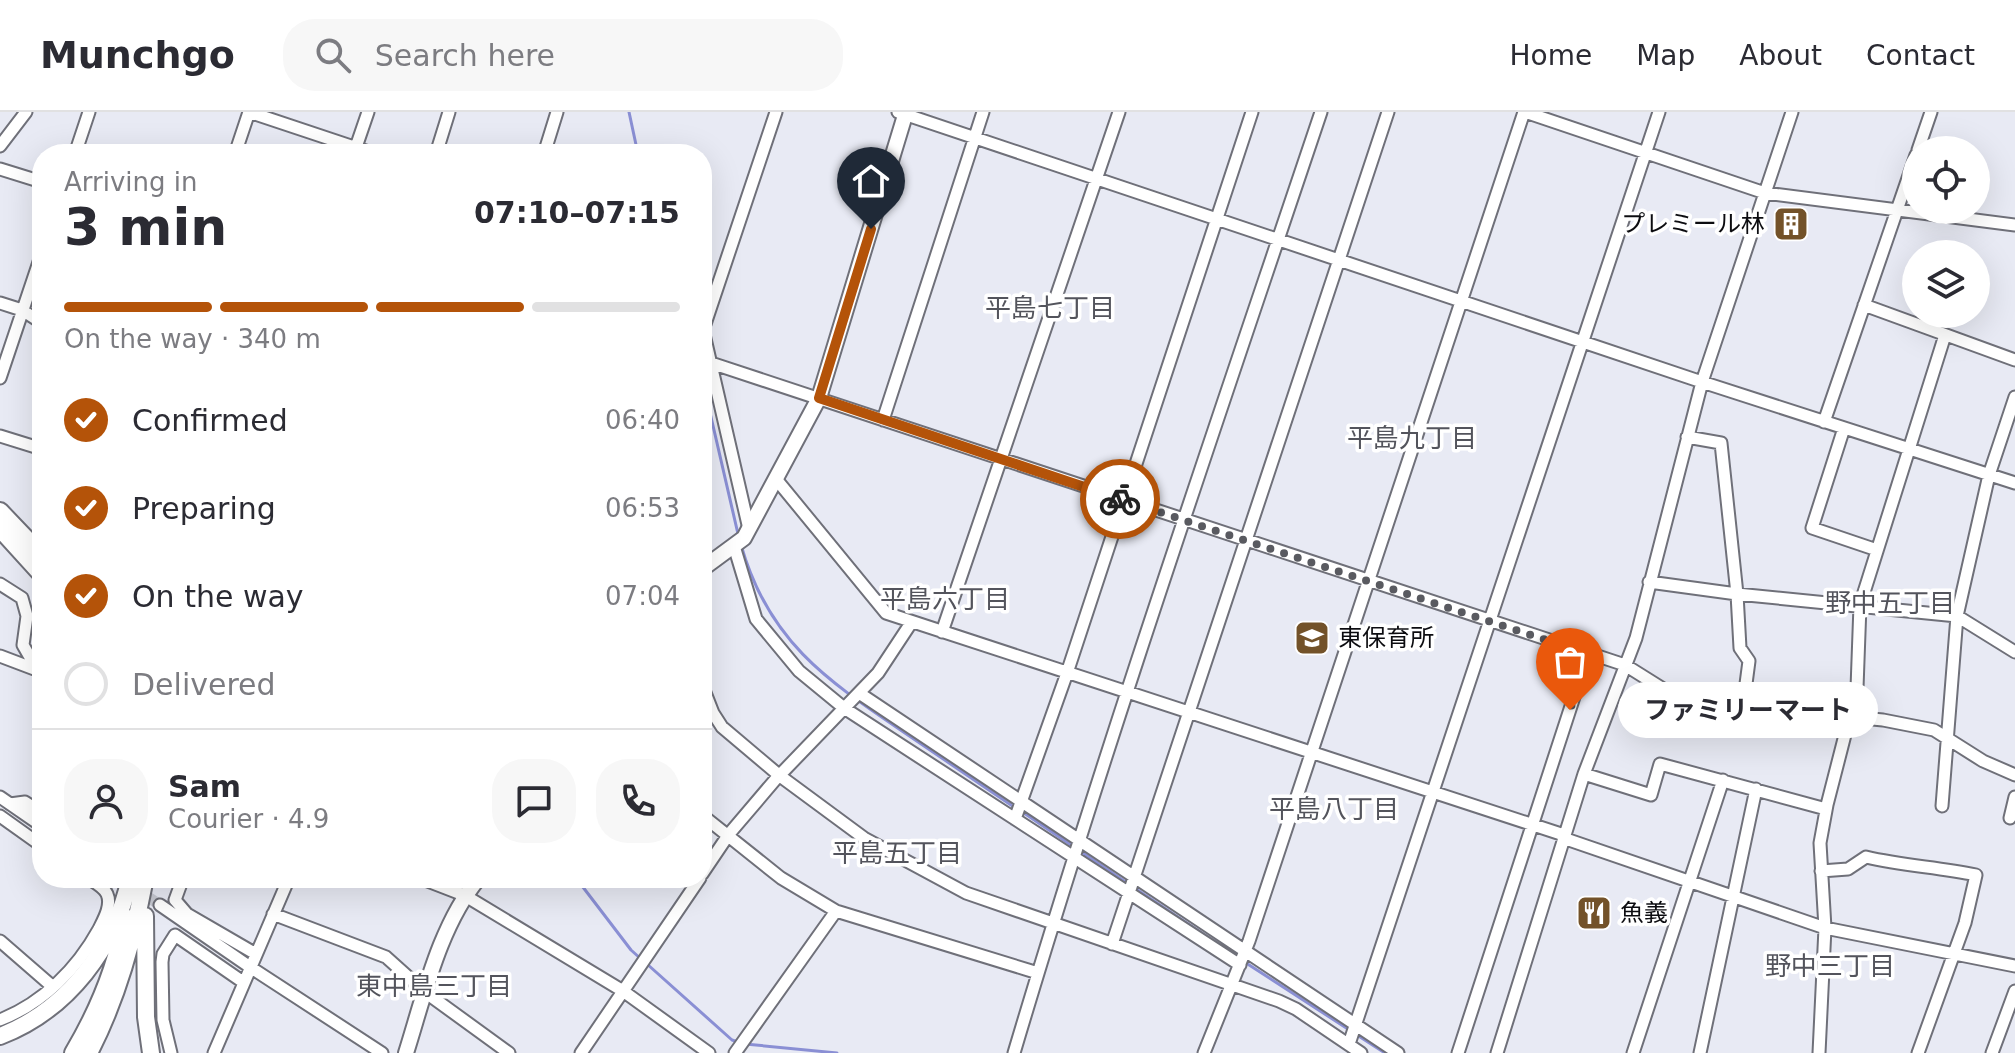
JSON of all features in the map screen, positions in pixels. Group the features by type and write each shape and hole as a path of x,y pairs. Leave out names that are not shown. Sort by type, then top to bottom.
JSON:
{"highway":[{"path":"0,516 32,546"},
{"path":"0,516 32,561"},
{"path":"0,1036 48,1009 82,977 112,930 127,888"},
{"path":"73,1053 92,1019 111,973 124,927 129,888"},
{"path":"89,1053 111,1007 128,957 143,888"},
{"path":"145,888 146,1017 151,1053"}],"main road":[{"path":"712,561 741,539 819,398 903,113"},
{"path":"406,1053 451,921 470,888"}],"street":[{"path":"0,146 26,112"},
{"path":"78,144 89,112"},
{"path":"238,144 249,112 335,144"},
{"path":"357,144 368,112"},
{"path":"439,144 449,112"},
{"path":"547,144 557,112"},
{"path":"712,303 776,112"},
{"path":"883,420 983,112"},
{"path":"942,632 1119,112"},
{"path":"1018,811 1067,673 1252,112"},
{"path":"1014,1053 1051,924 1125,692 1321,112"},
{"path":"1112,944 1388,112"},
{"path":"1204,1053 1242,960 1525,112 1765,193 2015,225"},
{"path":"1352,1034 1659,112"},
{"path":"1497,1053 1584,774 1636,638 1702,382 1792,112"},
{"path":"1923,136 1931,112"},
{"path":"903,113 1702,382 2015,483"},
{"path":"0,169 32,179"},
{"path":"1824,422 1902,196"},
{"path":"0,378 32,282"},
{"path":"0,303 32,316"},
{"path":"1864,305 2015,360"},
{"path":"1819,1053 1825,928 1820,843 1857,688 1860,605 1945,335"},
{"path":"712,363 1625,665 1676,697 1742,714 1764,709 1903,723 1934,730 1983,761 2015,775"},
{"path":"712,387 756,619 799,671 852,700 1131,886"},
{"path":"1942,806 1957,616 1989,475 2015,397"},
{"path":"1844,428 1812,528 1877,550"},
{"path":"0,436 32,446"},
{"path":"1687,437 1721,443 1740,648 1749,661 1742,714"},
{"path":"776,479 886,613 911,623 1533,824 1825,928 2015,966"},
{"path":"1649,582 1957,616 2015,652"},
{"path":"0,584 22,598 27,616 23,645 32,660"},
{"path":"712,860 729,834 780,776 878,673 911,623"},
{"path":"1458,1053 1588,654"},
{"path":"0,656 32,670"},
{"path":"852,700 1352,1034 1361,1053"},
{"path":"712,713 722,727 780,776 864,838 966,893 1232,985 1398,1053"},
{"path":"1584,774 1651,795 1660,764 1826,809"},
{"path":"1633,1053 1723,780"},
{"path":"1700,1053 1756,789"},
{"path":"2010,818 2015,797"},
{"path":"5,801 25,802 32,807"},
{"path":"5,801 32,819"},
{"path":"0,816 32,839"},
{"path":"712,822 781,878 836,911 1038,973"},
{"path":"1821,871 1848,869 1866,857 1908,867 1940,868 1976,875 1965,923 1918,1053"},
{"path":"0,1020 25,1008 53,987 80,959 108,908 102,888"},
{"path":"179,888 175,900 187,914 256,954"},
{"path":"214,1053 285,888"},
{"path":"446,888 464,895 623,991 709,1053"},
{"path":"581,1053 693,888"},
{"path":"160,905 382,1053"},
{"path":"740,1046 836,911"},
{"path":"273,914 386,957 425,992 509,1053"},
{"path":"171,1053 163,1020 162,962 163,954 175,935 243,982"},
{"path":"0,941 53,987"},
{"path":"1992,1053 2015,991"}],"waterway":[{"path":"629,112 636,144"},
{"path":"712,421 738,534"},
{"path":"741,545 767,607 803,654 874,712 1014,807"},
{"path":"1021,811 1074,847"},
{"path":"1080,851 1127,883"},
{"path":"1133,887 1233,954"},
{"path":"584,888 641,959"},
{"path":"1243,961 1351,1031"},
{"path":"647,964 738,1042"},
{"path":"1357,1035 1385,1053"},
{"path":"745,1044 837,1053"}],"tunnel":[{"path":"135,888 160,905"}],"way so far":[{"path":"1120,499 1588,654 1570,710"}],"place":[{"name":"プレミール林","path":"1791,224"},
{"name":"東保育所","path":"1312,638"},
{"name":"ファミリーマート","path":"1570,710"},
{"name":"魚義","path":"1594,913"}],"district":[{"name":"平島七丁目","path":"1050,308"},
{"name":"平島九丁目","path":"1412,438"},
{"name":"平島六丁目","path":"945,599"},
{"name":"野中五丁目","path":"1890,603"},
{"name":"平島八丁目","path":"1334,809"},
{"name":"平島五丁目","path":"897,853"},
{"name":"野中三丁目","path":"1830,966"},
{"name":"東中島三丁目","path":"434,986"}],"route":[{"path":"871,229 819,398 1120,499"}]}
